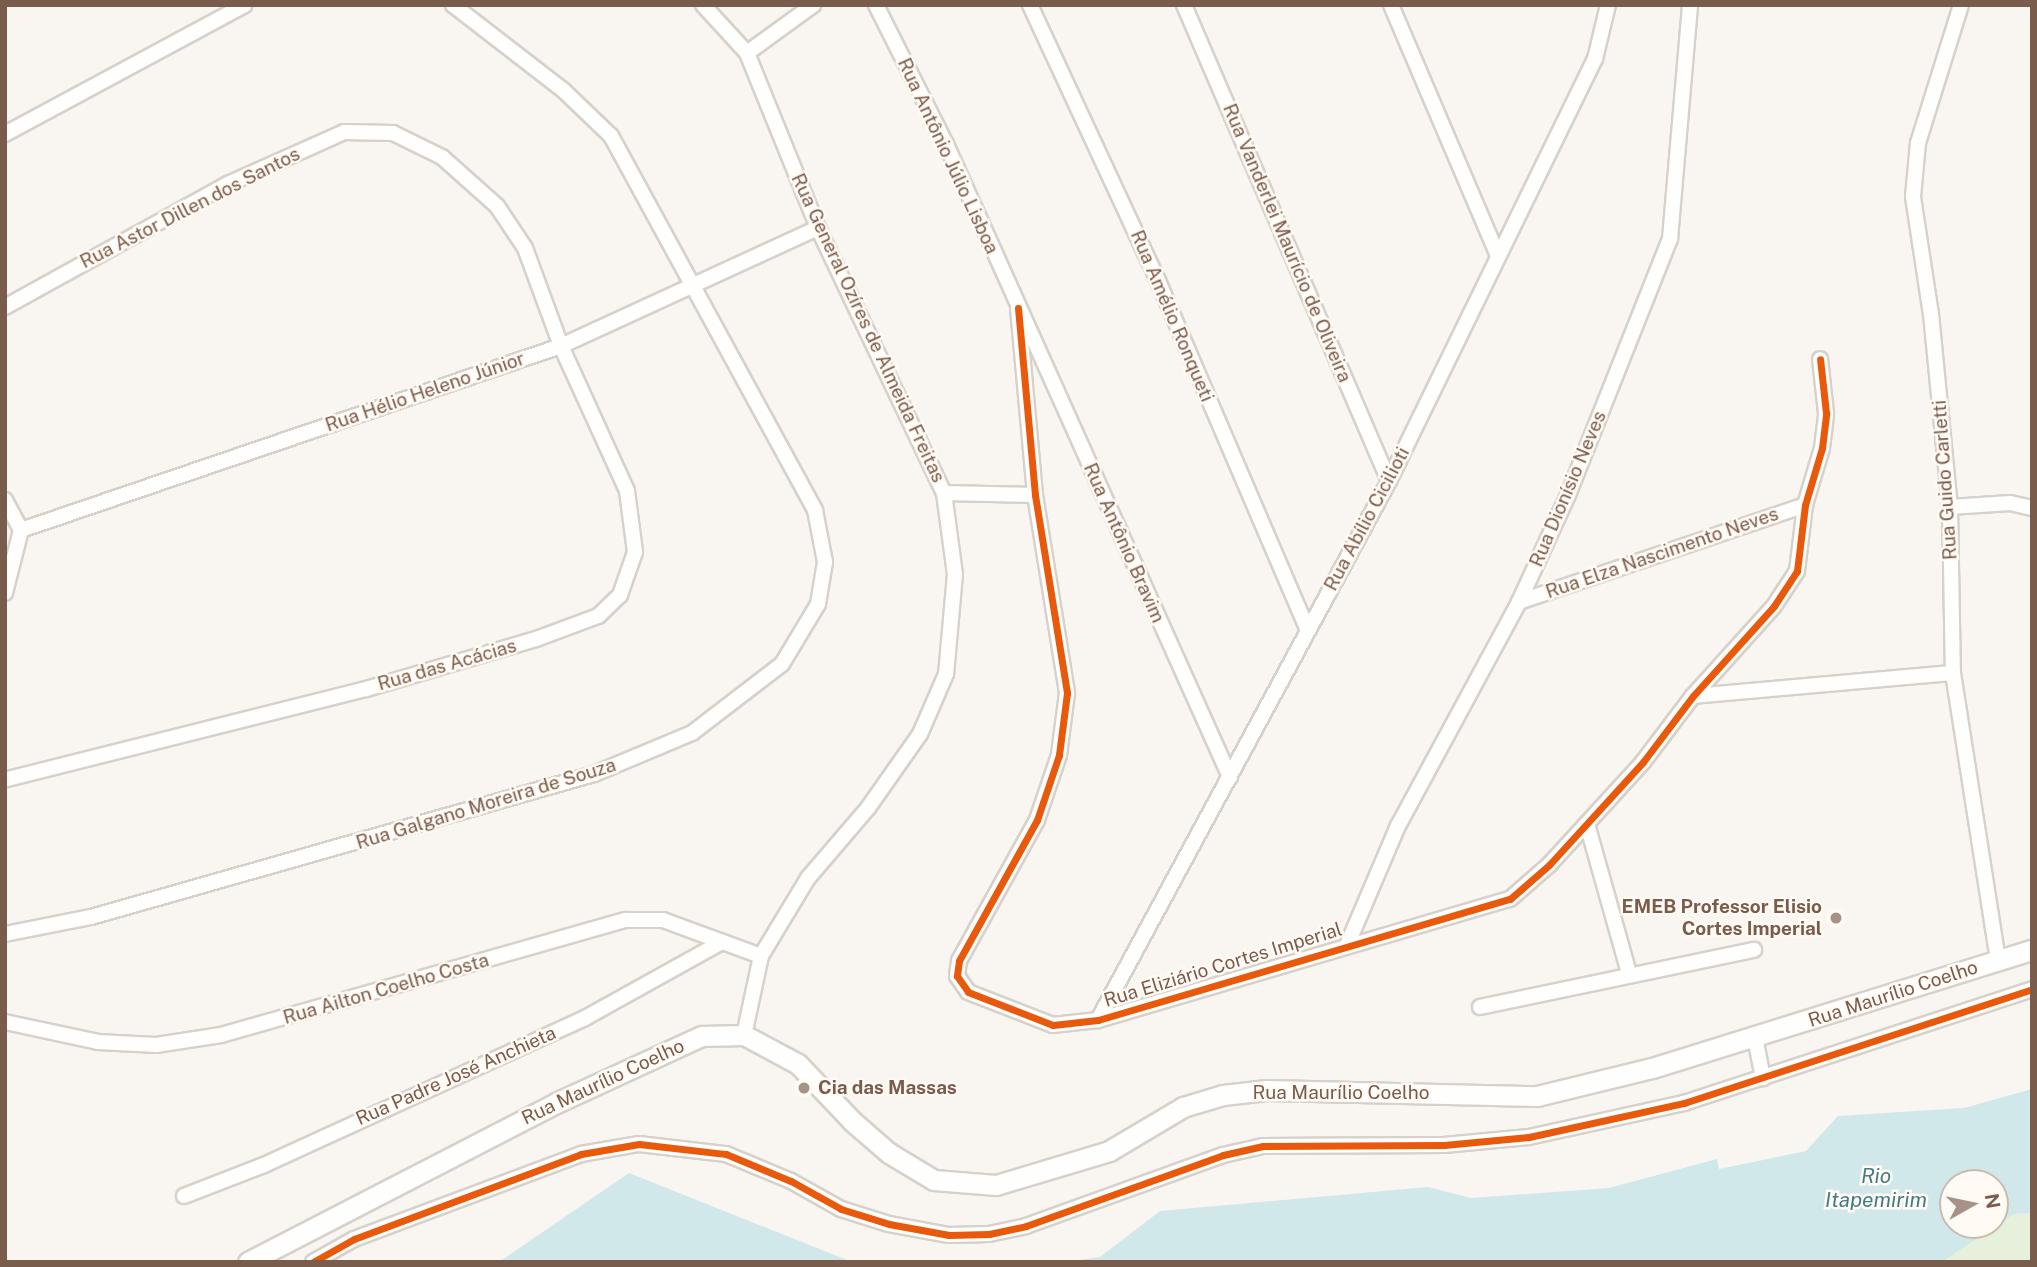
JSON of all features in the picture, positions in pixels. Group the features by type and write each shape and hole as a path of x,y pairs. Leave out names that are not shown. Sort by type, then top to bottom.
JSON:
{"main road":[{"name":"Rua Maurílio Coelho","path":"248,1262 663,1051 702,1036 744,1035 798,1064 852,1121 909,1166 934,1180 996,1185 1109,1151 1183,1107 1223,1095 1266,1090 1537,1096 1755,1037 2032,950"}],"street":[{"path":"5,134 245,5"},
{"name":"Rua Galgano Moreira de Souza","path":"5,934 91,917 594,774 692,733 782,664 818,604 825,562 815,510 611,136 563,90 453,5"},
{"name":"Rua General Ozíres de Almeida Freitas","path":"703,5 747,53 818,228 944,493 955,574 946,674 920,734 868,808 808,878 761,956 744,1035"},
{"path":"747,53 813,5"},
{"name":"Rua Antônio Júlio Lisboa","path":"876,5 946,145 1018,308"},
{"name":"Rua Amélio Ronqueti","path":"1030,5 1159,283 1307,629"},
{"name":"Rua Vanderlei Maurício de Oliveira","path":"1184,5 1389,481"},
{"path":"1391,5 1498,256"},
{"name":"Rua Abílio Cicilioti","path":"1098,1020 1389,481 1595,59 1608,5"},
{"name":"Rua Dionísio Neves","path":"1348,943 1398,826 1519,602 1573,484 1670,239 1690,5"},
{"name":"Rua Guido Carletti","path":"1961,5 1918,143 1913,197 1931,314 1950,507 1953,673 1998,961"},
{"name":"Rua Astor Dillen dos Santos","path":"5,307 228,184 344,132 393,133 442,157 497,206 525,248 561,346"},
{"name":"Rua Hélio Heleno Júnior","path":"21,530 561,346 693,288 818,228"},
{"name":"Rua Eliziário Cortes Imperial","path":"1018,308 1035,495 1067,693 1059,755 1037,820 959,961 957,976 968,992 1053,1025 1098,1020 1348,943 1510,899 1587,824 1643,762 1693,696 1774,606 1797,571 1805,505 1822,448 1826,414 1820,359"},
{"name":"Rua Antônio Bravim","path":"1018,308 1230,777"},
{"name":"Rua das Acácias","path":"5,780 366,689 536,639 598,616 620,595 630,574 634,521 627,491 561,346"},
{"path":"944,493 1035,495"},
{"path":"5,500 21,530 5,593"},
{"path":"1950,507 2010,503 2032,508"},
{"name":"Rua Elza Nascimento Neves","path":"1519,602 1805,505"},
{"path":"1693,696 1953,673"},
{"path":"1587,824 1629,973"},
{"name":"Rua Ailton Coelho Costa","path":"5,1022 98,1042 156,1045 220,1035 626,920 663,920 761,956"},
{"name":"Rua Padre José Anchieta","path":"184,1196 264,1165 389,1104 585,1018 722,942"},
{"path":"1480,1007 1629,973 1754,950"},
{"path":"313,1262 354,1239 581,1154 639,1143 726,1154 791,1181 841,1209 949,1235 989,1234 1026,1226 1223,1155 1263,1146 1444,1146 1529,1136 1684,1103 2032,989"},
{"path":"1755,1037 1763,1078"}],"green space":[{"path":"2032,1213 2032,1262 1942,1262 1976,1239 2009,1239 2009,1217 2014,1214"}],"water":[{"name":"Rio Itapemirim","path":"2032,1089 2032,1213 2014,1214 2009,1217 2009,1169 1939,1169 1939,1239 1976,1239 1942,1262 1066,1262 1100,1257 1160,1211 1428,1187 1471,1198 1609,1188 1717,1159 1719,1169 1806,1151 1838,1116 1964,1108"},
{"path":"629,1173 852,1262 499,1262"}],"cycle path":[{"path":"1018,308 1035,495 1067,693 1059,755 1037,820 959,961 957,976 968,992 1053,1025 1098,1020 1510,899 1549,865 1643,762 1693,696 1774,606 1797,571 1805,505 1822,448 1826,413 1820,359"},
{"path":"313,1262 354,1239 581,1154 639,1144 726,1154 791,1181 841,1209 889,1224 949,1235 989,1234 1026,1226 1223,1155 1263,1146 1444,1145 1529,1137 1684,1103 2032,989"}],"place":[{"name":"EMEB Professor Elisio Cortes Imperial","path":"1836,918"},
{"name":"Cia das Massas","path":"804,1088"}]}
